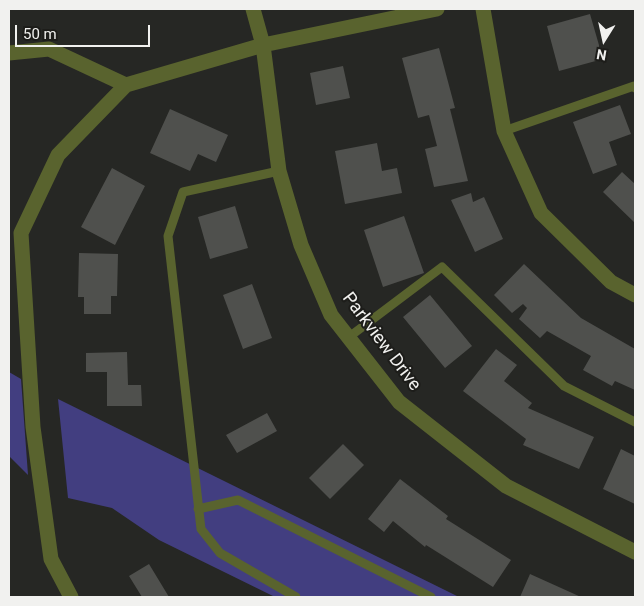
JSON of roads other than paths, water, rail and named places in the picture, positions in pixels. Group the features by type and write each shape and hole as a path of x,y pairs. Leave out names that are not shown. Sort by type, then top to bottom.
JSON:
{"street":[{"name":"Parkview Drive","path":"253,9 263,45 279,171 301,245 331,315 399,402 506,486 635,552"},
{"path":"71,597 50,559 33,427 15,228 58,155 126,85 263,45 437,9"},
{"path":"483,9 504,131 541,214 611,282 635,295"},
{"path":"9,53 48,49 126,85"}],"lane":[{"path":"504,131 634,86 635,88"},
{"path":"279,171 183,192 168,236 201,529 220,553 296,597"},
{"path":"349,337 442,267 564,386 635,422"},
{"path":"198,509 238,500 431,597"}]}
